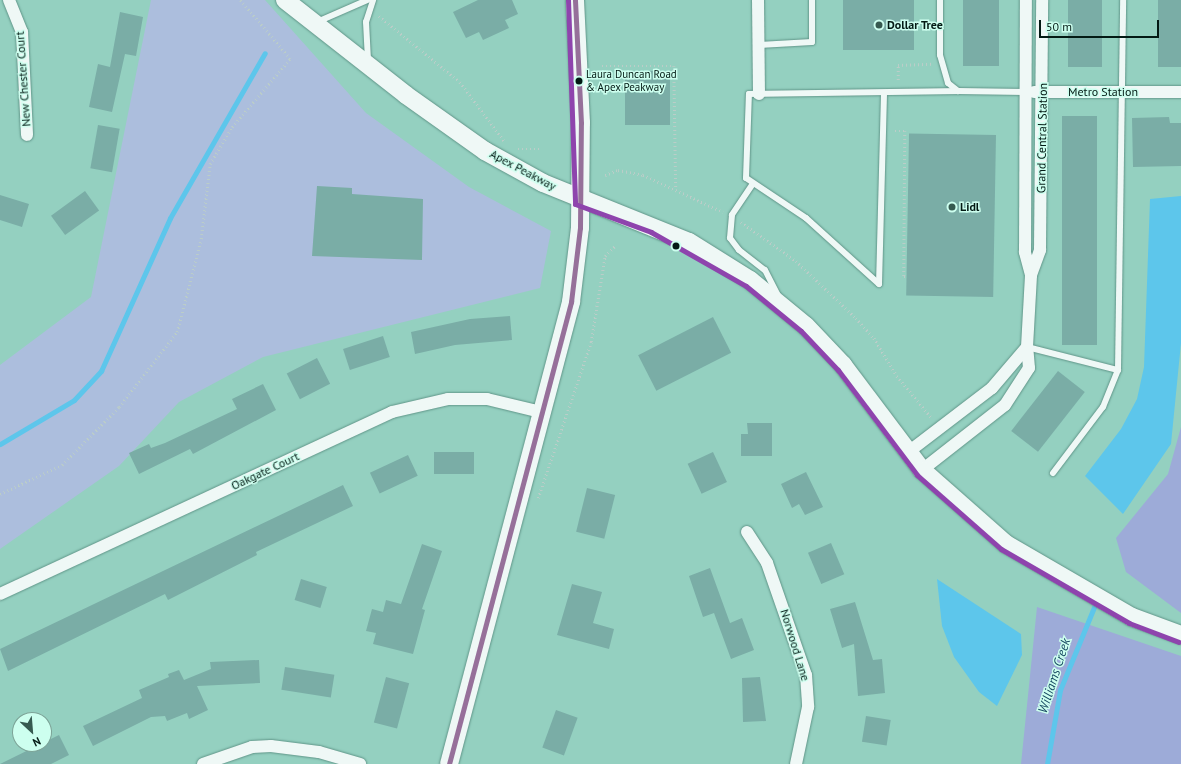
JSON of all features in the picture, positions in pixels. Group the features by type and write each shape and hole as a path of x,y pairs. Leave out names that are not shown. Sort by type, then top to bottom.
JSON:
{"main road":[{"name":"Apex Peakway","path":"285,0 369,66 485,151 543,183 689,242 779,302 843,366 907,453 922,470 1006,544 1132,617 1181,635"},
{"path":"449,764 571,302 580,199 582,123 575,0"}],"street":[{"name":"New Chester Court","path":"9,0 22,32 27,135"},
{"path":"758,0 759,94"},
{"name":"Grand Central Station","path":"1026,0 1025,252 1031,275"},
{"name":"Grand Central Station","path":"922,470 1005,405 1029,368 1026,347 1031,275 1040,250 1042,0"},
{"name":"Metro Station","path":"1025,92 1181,92"},
{"path":"907,453 992,388 1026,347"},
{"name":"Oakgate Court","path":"0,594 392,412 448,399 487,399 541,412"},
{"name":"Norwood Lane","path":"748,532 767,563 806,675 808,707 796,764"},
{"path":"203,764 252,747 271,746 319,752 360,764"}],"lane":[{"path":"314,23 367,0"},
{"path":"369,66 366,22 373,0"},
{"path":"759,45 812,42 812,0"},
{"path":"940,0 941,70 948,83 958,91"},
{"path":"1053,473 1103,407 1118,370 1123,91 1123,0"},
{"path":"884,94 880,284 806,218 752,185 746,178 749,94 884,94 958,91 1025,92"},
{"path":"752,185 732,215 730,238 739,250 765,270 776,287 779,302"},
{"path":"1026,347 1118,370"}],"path":[{"path":"0,494 62,465 119,408 177,332 201,239 210,164 232,127 290,60 240,0"},
{"path":"378,15 460,82 509,146"},
{"path":"898,80 898,65 932,64 932,72"},
{"path":"602,66 674,66 676,188"},
{"path":"895,131 905,131 904,277 908,277"},
{"path":"515,148 539,149"},
{"path":"605,175 628,170 676,188 727,214"},
{"path":"738,220 776,245 856,318 874,338 897,376 932,418"},
{"path":"553,450 591,342 601,269 605,256 614,246"}],"shaded area":[{"path":"151,0 265,0 366,113 469,187 551,231 540,288 263,357 179,402 119,466 0,549 0,365 91,297"},
{"path":"1181,196 1181,343 1171,444 1123,514 1085,476 1121,429 1137,399 1144,367 1150,199"},
{"path":"1181,427 1181,613 1126,572 1116,538 1168,474"},
{"path":"937,579 1021,634 1022,655 997,706 979,692 954,657 942,626"},
{"path":"1037,607 1181,656 1181,764 1021,764"}],"building":[{"path":"478,0 512,0 518,14 505,20 509,28 483,40 479,32 466,38 453,12"},
{"name":"Dollar Tree","path":"843,0 914,0 914,50 843,50"},
{"path":"963,0 999,0 999,66 963,66"},
{"path":"1068,0 1102,0 1102,67 1068,67"},
{"path":"1158,0 1181,0 1181,67 1158,67"},
{"path":"120,12 143,17 136,56 125,54 112,112 89,107 98,64 110,67"},
{"path":"625,71 670,71 670,125 625,125"},
{"path":"1062,116 1097,116 1097,345 1062,345"},
{"path":"1169,117 1170,123 1181,123 1181,166 1133,167 1132,118"},
{"path":"98,125 120,129 112,172 90,168"},
{"name":"Lidl","path":"909,133 996,135 993,297 906,295"},
{"path":"317,186 352,188 352,194 423,199 422,260 312,256"},
{"path":"85,191 99,210 65,235 51,216"},
{"path":"0,195 29,204 22,227 0,220"},
{"path":"510,316 512,340 455,345 415,354 411,332 470,319"},
{"path":"713,317 731,353 656,391 638,355"},
{"path":"383,336 390,357 350,370 343,349"},
{"path":"317,358 330,384 300,399 287,373"},
{"path":"1058,371 1085,392 1038,452 1011,431"},
{"path":"263,384 276,410 193,454 190,449 139,474 129,453 149,444 151,448 165,443 237,409 232,399"},
{"path":"747,423 772,423 772,456 741,456 741,434 748,434"},
{"path":"434,452 474,452 474,474 434,474"},
{"path":"713,452 727,482 702,494 688,464"},
{"path":"408,455 418,476 380,494 370,473"},
{"path":"806,472 823,507 805,515 799,504 792,508 781,484"},
{"path":"343,485 353,506 256,552 257,555 168,600 165,594 8,671 0,649"},
{"path":"587,488 615,495 604,539 576,532"},
{"path":"831,543 844,574 821,584 808,553"},
{"path":"422,544 442,551 422,609 425,610 413,654 373,644 376,633 366,631 372,609 383,612 386,600 401,604"},
{"path":"710,568 730,623 742,618 754,650 731,659 714,613 703,617 689,576"},
{"path":"301,579 327,587 320,608 295,600"},
{"path":"572,584 602,592 593,623 614,629 609,649 557,635"},
{"path":"855,602 873,660 882,659 885,693 858,696 854,644 842,648 830,609"},
{"path":"259,660 260,683 197,686 208,710 189,719 187,713 167,721 165,716 151,717 93,746 83,726 142,698 139,690 169,677 168,674 179,670 184,680 211,669 210,662"},
{"path":"285,667 334,675 331,698 281,690"},
{"path":"386,677 409,683 397,729 374,722"},
{"path":"760,677 766,721 743,722 742,678"},
{"path":"556,710 578,718 564,755 542,748"},
{"path":"866,716 891,720 887,746 862,742"},
{"path":"59,735 69,755 51,764 0,764 24,752 52,752 52,738"}],"waterway":[{"path":"0,444 74,400 101,371 170,218 265,53"},
{"name":"Williams Creek","path":"1047,764 1060,690 1097,600"}],"transit line":[{"path":"568,0 575,204 651,232 746,286 801,331 838,370 917,475 1001,549 1129,623 1179,642"},
{"path":"449,764 571,302 580,228 581,123 575,0"}],"place":[{"name":"Dollar Tree","path":"879,25"},
{"name":"Laura Duncan Road & Apex Peakway","path":"579,81"},
{"name":"Lidl","path":"952,207"}]}
